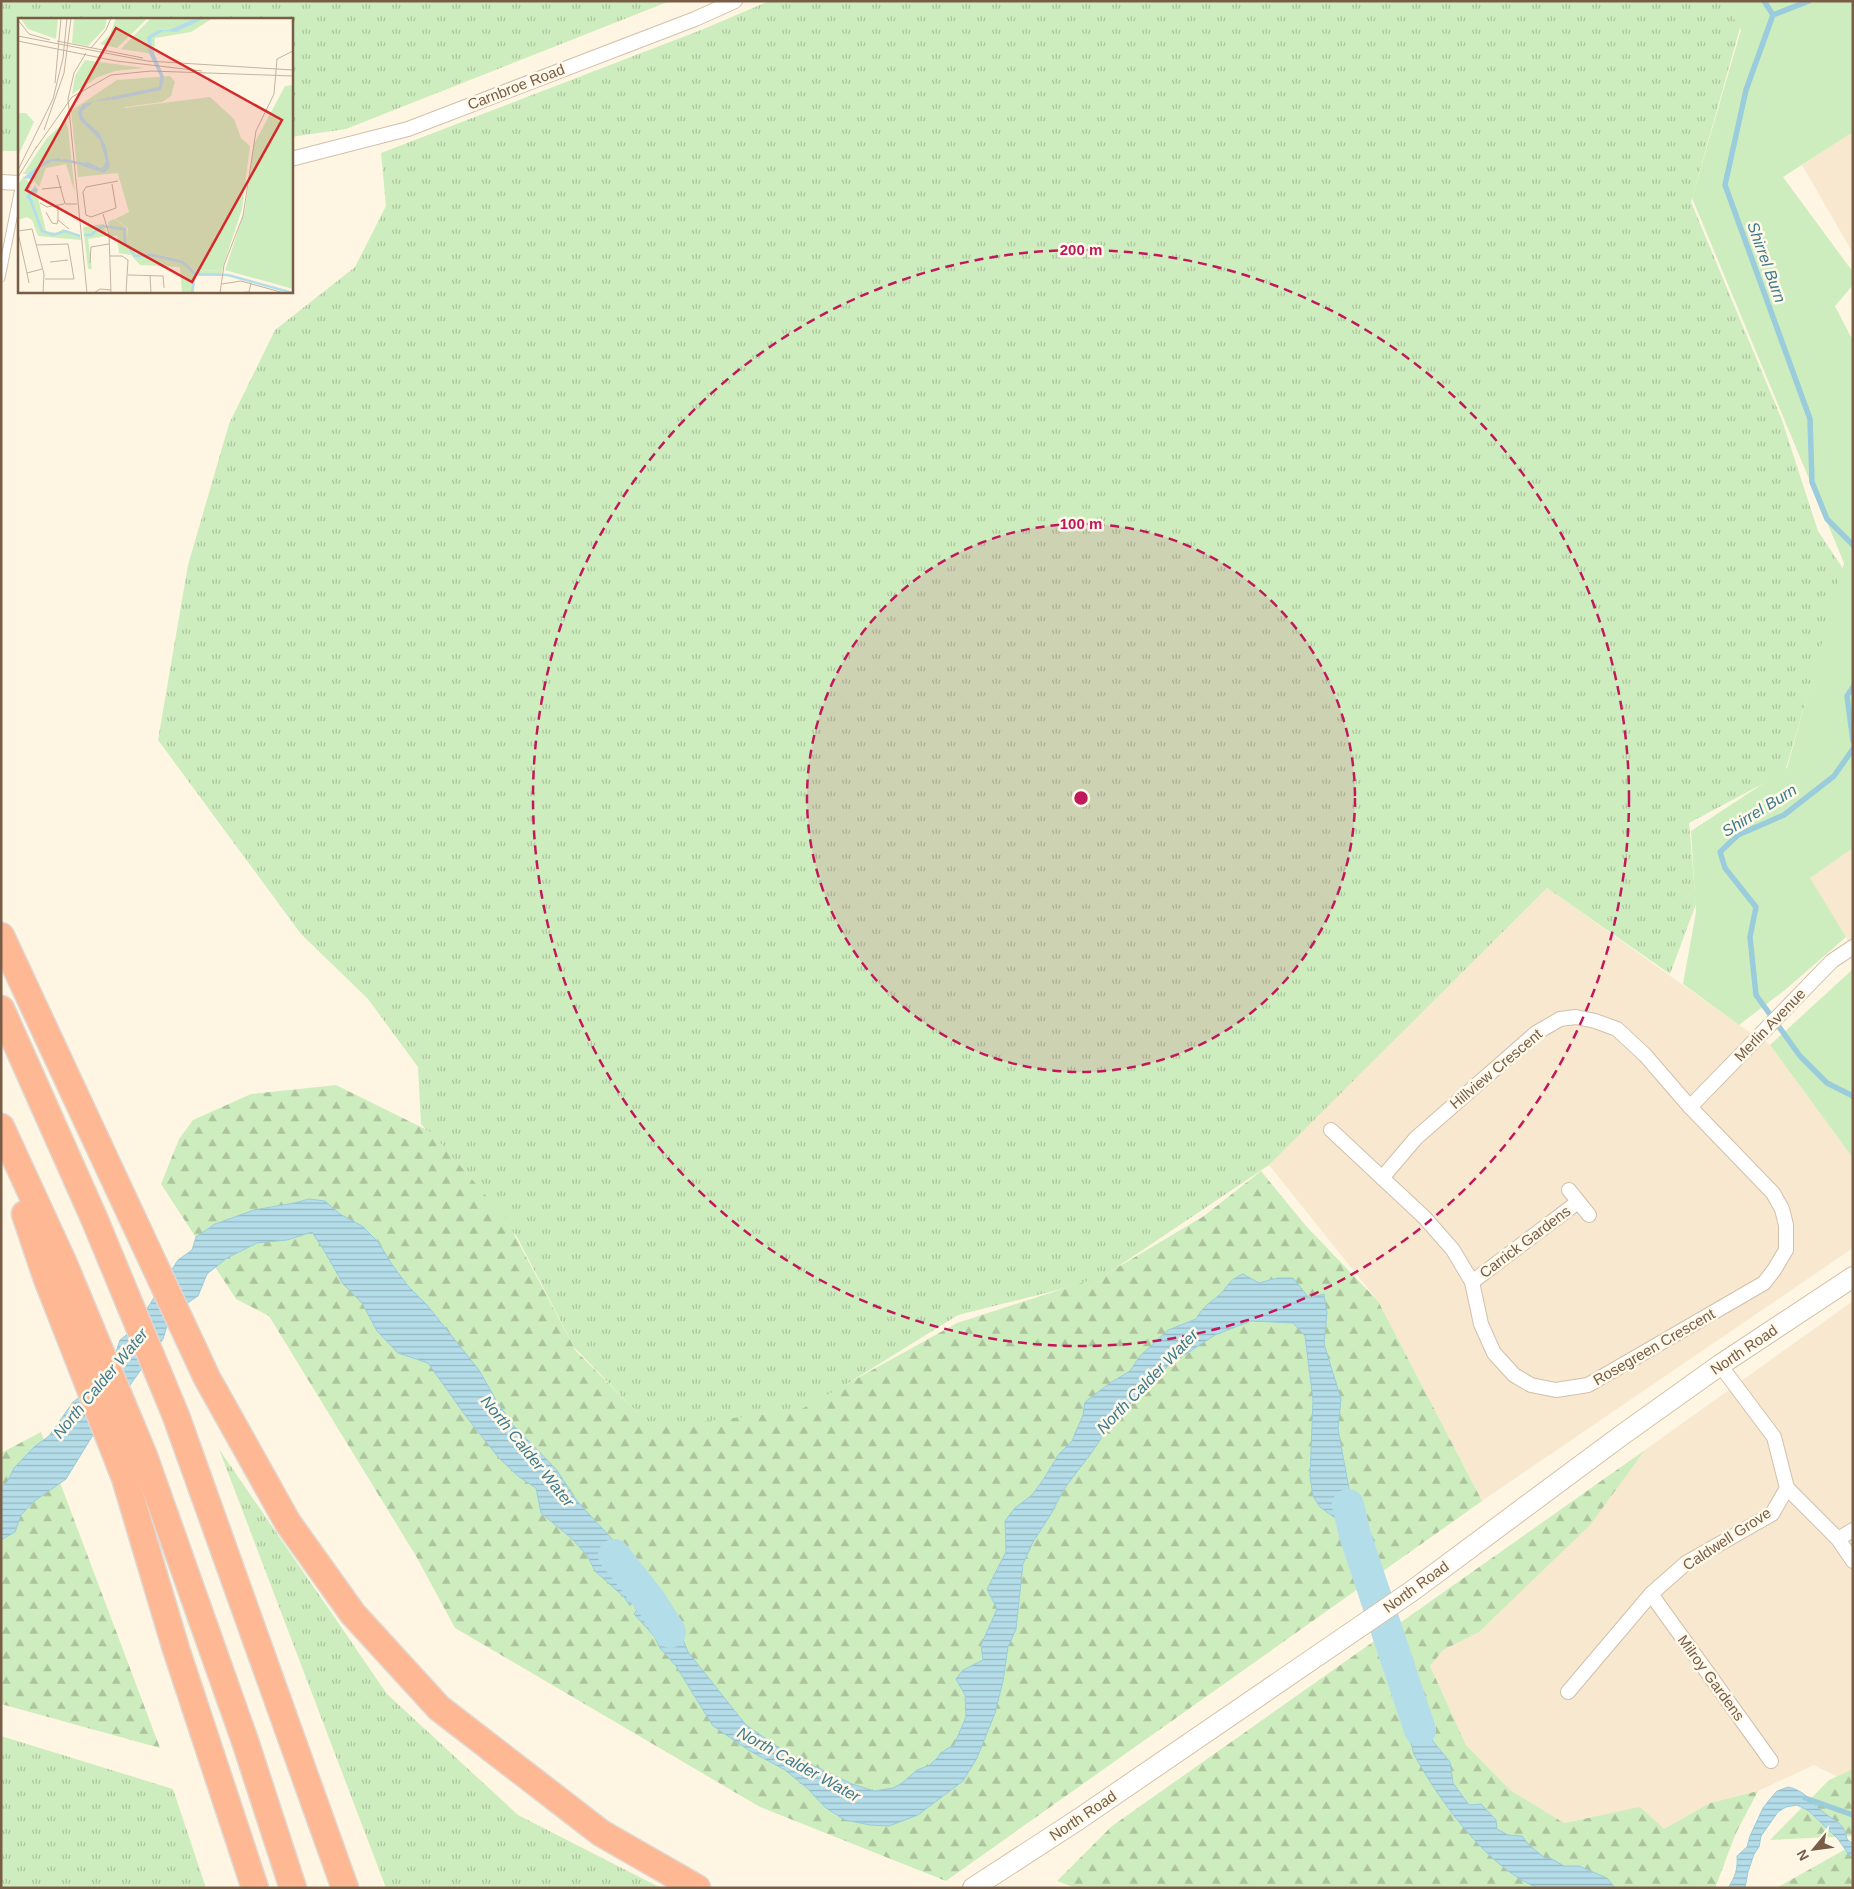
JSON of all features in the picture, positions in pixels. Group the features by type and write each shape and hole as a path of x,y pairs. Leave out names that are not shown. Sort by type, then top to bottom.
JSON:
{"highway":[{"path":"1,936 207,1378 288,1523 354,1614 439,1708 601,1833 697,1888"},
{"path":"1,1009 94,1218 176,1416 345,1888"},
{"path":"1,1127 55,1271 125,1478 176,1649 255,1888"},
{"path":"1,1144 55,1271 144,1456 245,1742 293,1888"}],"main road":[{"name":"North Road","path":"974,1888 1080,1819 1412,1591 1622,1435 1720,1365 1853,1277"}],"street":[{"name":"Carnbroe Road","path":"292,158 408,128 686,23 736,1"},
{"path":"1,182 18,183"},
{"name":"Merlin Avenue","path":"1690,1106 1832,961 1853,947"},
{"name":"Hillview Crescent","path":"1382,1178 1416,1138 1536,1033 1560,1019 1576,1017 1617,1029 1645,1055 1690,1106"},
{"name":"Rosegreen Crescent","path":"1331,1130 1425,1218 1453,1250 1472,1282 1481,1324 1494,1354 1514,1375 1531,1385 1556,1390 1588,1385 1764,1284 1786,1250 1786,1225 1782,1209 1773,1193 1690,1106"},
{"name":"Carrick Gardens","path":"1569,1190 1589,1215"},
{"name":"Carrick Gardens","path":"1472,1282 1578,1202"},
{"path":"1720,1365 1774,1437 1787,1488 1838,1540 1853,1561"},
{"name":"Caldwell Grove","path":"1568,1692 1652,1594 1686,1563 1772,1514 1787,1488"},
{"path":"1838,1540 1853,1530"},
{"name":"Milroy Gardens","path":"1652,1594 1771,1761"}],"lane":[{"path":"1,278 18,193"}],"shaded area":[{"path":"1853,132 1853,253 1802,165"},
{"path":"1853,848 1853,952 1846,937 1809,878"},
{"path":"1547,888 1770,1045 1853,1158 1853,1248 1482,1501 1378,1301 1269,1165"},
{"path":"1853,1301 1853,1785 1814,1765 1758,1791 1710,1803 1664,1829 1590,1817 1564,1823 1510,1790 1466,1745 1430,1666 1442,1650 1479,1632 1589,1525 1645,1450"}],"green space":[{"path":"1,1 670,1 346,129 292,137 292,18 18,18 18,151 1,151"},
{"path":"769,1 1724,1 1740,28 1691,202 1782,420 1818,531 1844,570 1785,772 1689,823 1696,904 1670,974 1547,888 1269,1165 1098,1280 958,1315 797,1415 658,1434 574,1347 517,1237 421,1124 418,1067 368,999 301,934 158,740 188,565 229,424 275,330 355,267 386,206 381,153 701,30"},
{"path":"1723,1 1780,1 1781,3 1785,1 1853,1 1853,132 1783,177 1853,272 1853,285 1835,306 1853,341 1853,848 1810,878 1846,937 1785,990 1739,1025 1683,984 1696,912 1691,831 1787,768 1844,563 1692,198 1741,30"},
{"path":"1853,969 1853,1158 1770,1045"},
{"path":"336,1085 431,1132 506,1219 576,1351 652,1427 798,1411 957,1323 1103,1276 1204,1216 1261,1171 1306,1226 1378,1301 1482,1501 946,1881 760,1807 455,1628 416,1556 269,1316 236,1299 161,1184 179,1139 193,1120 251,1094"},
{"path":"41,1432 160,1748 1,1704 1,1453"},
{"path":"219,1449 387,1694 518,1815 661,1888 386,1888"},
{"path":"1645,1450 1590,1525 1479,1632 1443,1650 1430,1666 1466,1745 1510,1790 1564,1823 1640,1807 1664,1829 1710,1803 1758,1791 1736,1833 1715,1888 1141,1888 1140,1886 1133,1888 1076,1888 1057,1881 1112,1826"},
{"path":"1,1736 173,1789 206,1888 1,1888"},
{"path":"1853,1769 1853,1836 1770,1840 1829,1780"},
{"path":"1853,1845 1853,1888 1778,1888 1778,1887"}],"water":[{"path":"309,1199 325,1201 340,1214 362,1226 379,1243 408,1286 427,1305 479,1370 513,1425 556,1469 577,1501 649,1579 630,1606 624,1597 595,1571 587,1555 571,1538 541,1513 536,1488 519,1477 498,1457 428,1363 398,1353 377,1331 362,1303 343,1284 312,1232 287,1240 257,1243 227,1258 207,1274 198,1296 183,1306 167,1326 163,1339 96,1430 66,1479 33,1502 21,1515 15,1532 1,1540 1,1487 7,1482 14,1468 34,1447 49,1436 73,1402 86,1393 114,1358 120,1340 134,1329 178,1260 192,1250 196,1237 215,1224 254,1210"},
{"path":"1243,1274 1259,1283 1277,1278 1293,1278 1309,1298 1324,1294 1327,1313 1324,1344 1341,1399 1338,1429 1352,1505 1375,1541 1353,1549 1342,1523 1320,1507 1313,1496 1310,1476 1313,1400 1305,1336 1293,1323 1251,1321 1215,1335 1169,1365 1139,1394 1108,1428 1064,1489 1033,1542 1023,1564 1016,1629 1008,1647 1003,1681 995,1713 977,1758 963,1781 918,1815 889,1826 870,1825 845,1820 826,1808 807,1788 785,1770 750,1751 713,1726 676,1666 660,1648 654,1636 634,1614 654,1586 662,1608 678,1627 688,1652 746,1725 787,1753 852,1784 874,1791 893,1788 902,1783 917,1770 930,1765 945,1750 954,1745 966,1717 965,1695 956,1679 963,1670 983,1660 981,1645 997,1609 987,1589 1006,1552 1005,1521 1015,1508 1032,1495 1059,1454 1072,1441 1083,1415 1085,1402 1130,1371 1140,1356 1168,1330 1196,1319 1204,1308 1231,1281"},
{"path":"1414,1687 1432,1740 1450,1762 1453,1783 1469,1805 1481,1804 1496,1820 1497,1829 1508,1835 1522,1836 1529,1845 1545,1858 1552,1859 1564,1866 1579,1866 1607,1878 1615,1888 1538,1888 1520,1879 1484,1850 1468,1833 1439,1795 1414,1755 1404,1728 1404,1701 1400,1689"},
{"path":"1788,1787 1802,1793 1841,1825 1847,1839 1853,1844 1853,1857 1849,1855 1838,1839 1809,1811 1797,1805 1786,1807 1778,1812 1761,1836 1759,1847 1754,1854 1748,1872 1745,1888 1728,1888 1736,1873 1737,1856 1747,1847 1763,1808 1777,1791"}],"waterway":[{"name":"Shirrel Burn","path":"1764,1 1773,15"},
{"name":"Shirrel Burn","path":"1809,1 1773,15 1746,90 1725,185 1810,419 1812,482 1827,519 1853,545"},
{"name":"Shirrel Burn","path":"1853,687 1847,696 1853,741"},
{"name":"Shirrel Burn","path":"1853,749 1834,776 1784,815 1738,835 1720,852 1725,868 1756,907 1750,937 1756,995 1800,1056 1827,1083 1853,1096"},
{"name":"North Calder Water","path":"1348,1505 1355,1535 1420,1730"},
{"name":"North Calder Water","path":"614,1555 651,1602 670,1632"},
{"name":"Shirrel Burn","path":"1805,1798 1853,1815"}]}
